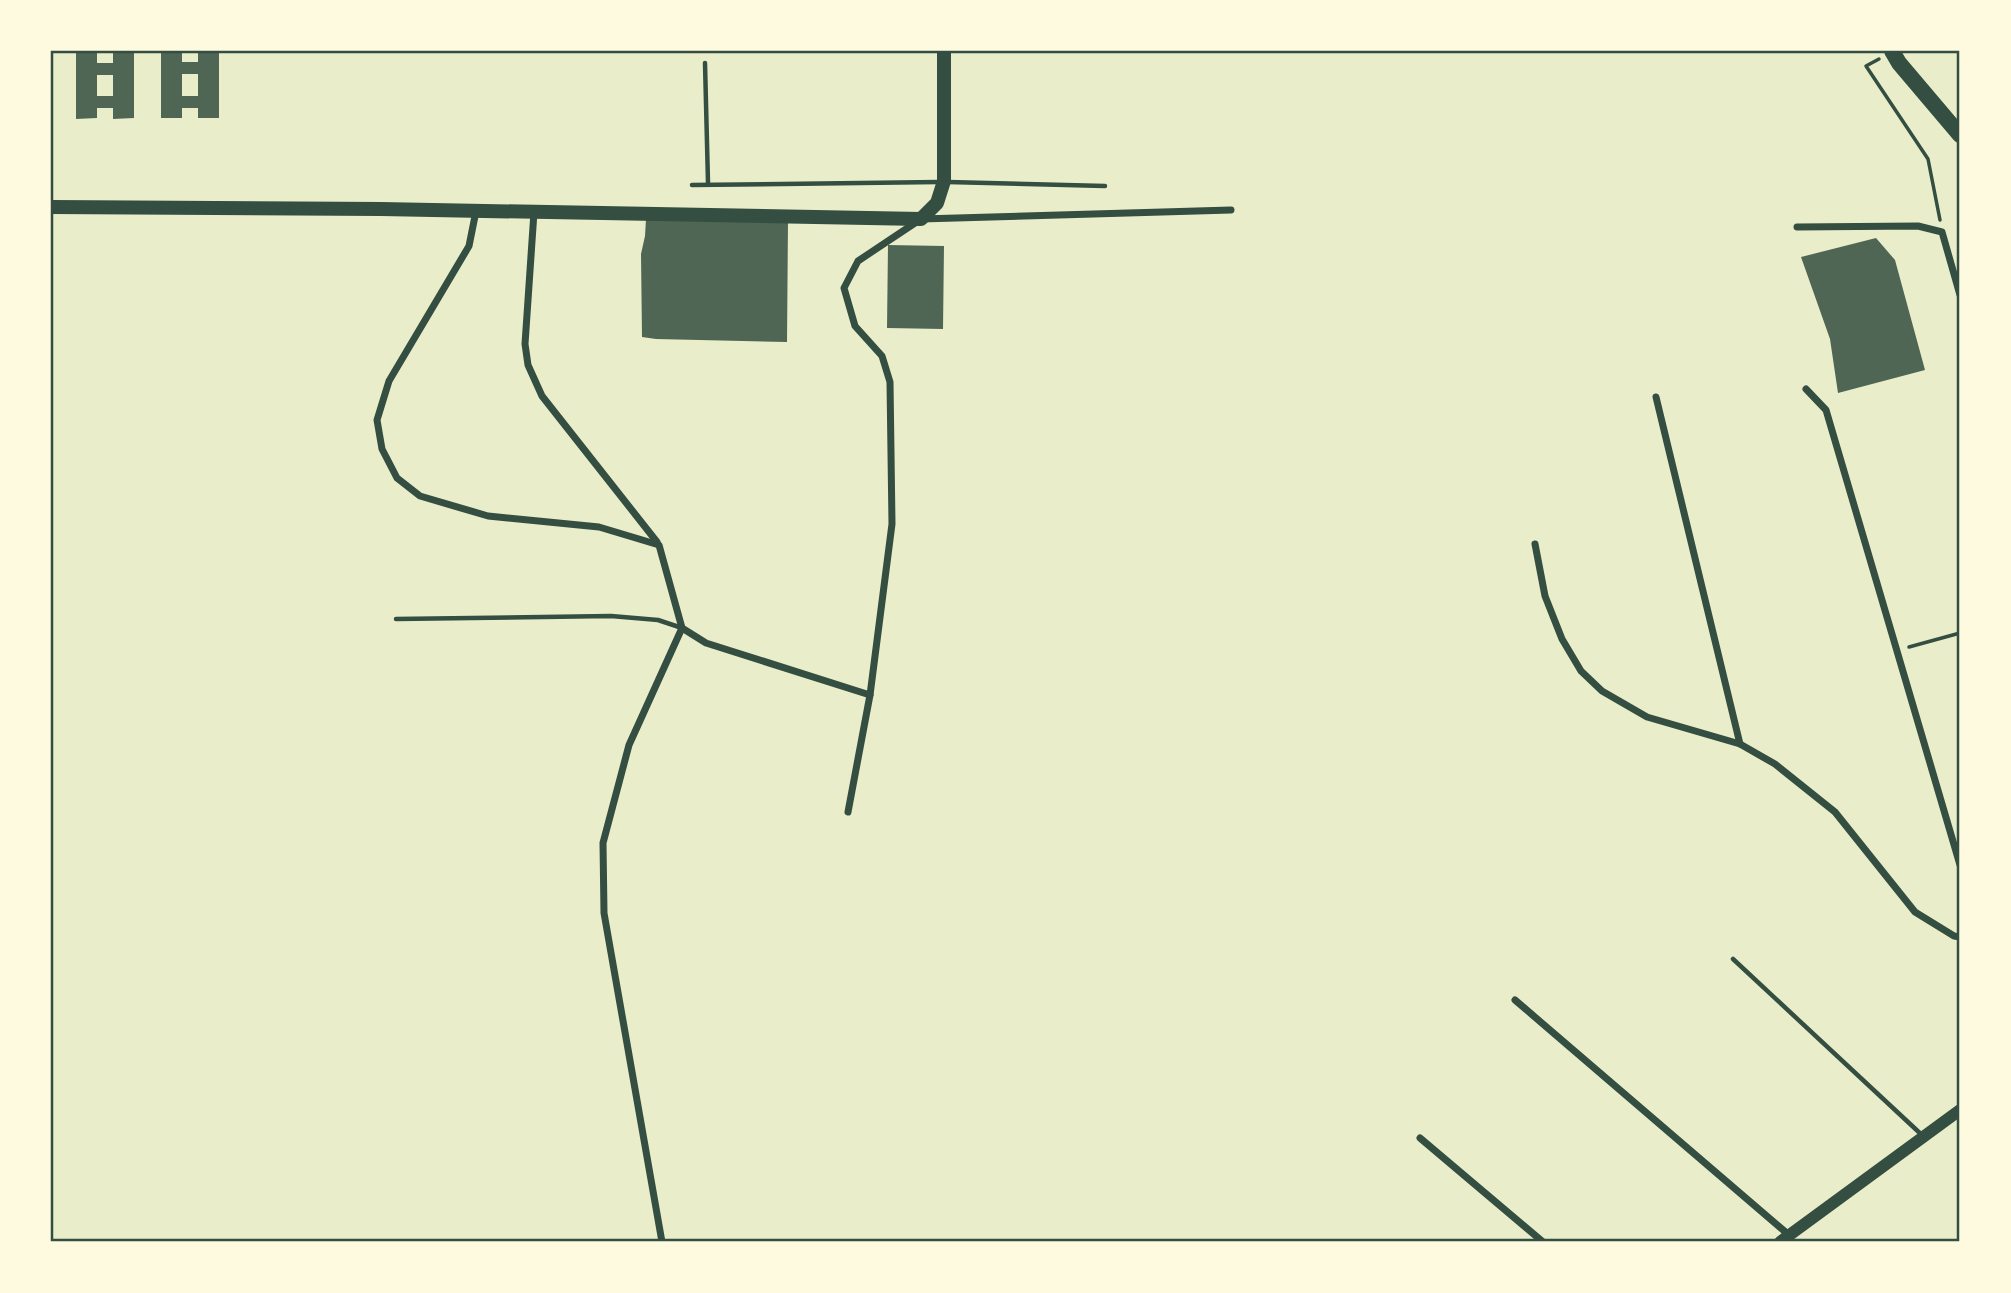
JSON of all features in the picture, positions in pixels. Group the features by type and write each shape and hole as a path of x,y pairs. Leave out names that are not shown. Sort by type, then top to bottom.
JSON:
{"main road":[{"path":"51,207 921,219 937,202 944,181 944,51"},
{"path":"1888,53 1960,135"}],"street":[{"path":"848,812 870,695 892,524 890,382 882,356 855,326 844,288 858,261 921,219 1231,210"},
{"path":"476,211 468,246 389,381 377,420 382,449 397,478 420,496 488,516 599,527 659,545"},
{"path":"534,212 524,344 528,365 542,396 659,545 682,628 629,745 603,844 604,913 662,1242"},
{"path":"1797,227 1918,226 1942,232 1960,295"},
{"path":"1806,389 1826,410 1960,865"},
{"path":"1656,397 1740,744"},
{"path":"1535,544 1545,596 1562,639 1581,671 1595,685 1647,717 1740,744 1775,764 1835,812 1915,912 1960,937"},
{"path":"682,628 706,643 870,695"},
{"path":"1516,1000 1784,1239 1960,1110"},
{"path":"1420,1138 1543,1242"}],"lane":[{"path":"705,62 708,183"},
{"path":"692,185 944,181 1105,186"},
{"path":"396,619 611,616 658,620 682,628"},
{"path":"1733,959 1923,1137"}],"path":[{"path":"1888,53 1866,66 1928,159 1942,232"},
{"path":"1897,650 1960,634"}],"building":[{"path":"76,52 97,52 97,63 113,63 113,52 134,52 134,118 113,119 113,108 97,108 97,118 76,119","holes":["97,75 113,75 113,96 97,96"]},
{"path":"161,52 182,52 182,62 198,62 198,52 219,52 219,118 198,118 198,108 182,108 182,118 161,118","holes":["182,74 198,74 198,96 182,96"]},
{"path":"646,219 788,222 787,342 642,337 641,254"},
{"path":"1876,238 1895,260 1925,370 1838,393 1830,339 1801,257"},
{"path":"888,245 944,246 943,329 887,328"}]}
